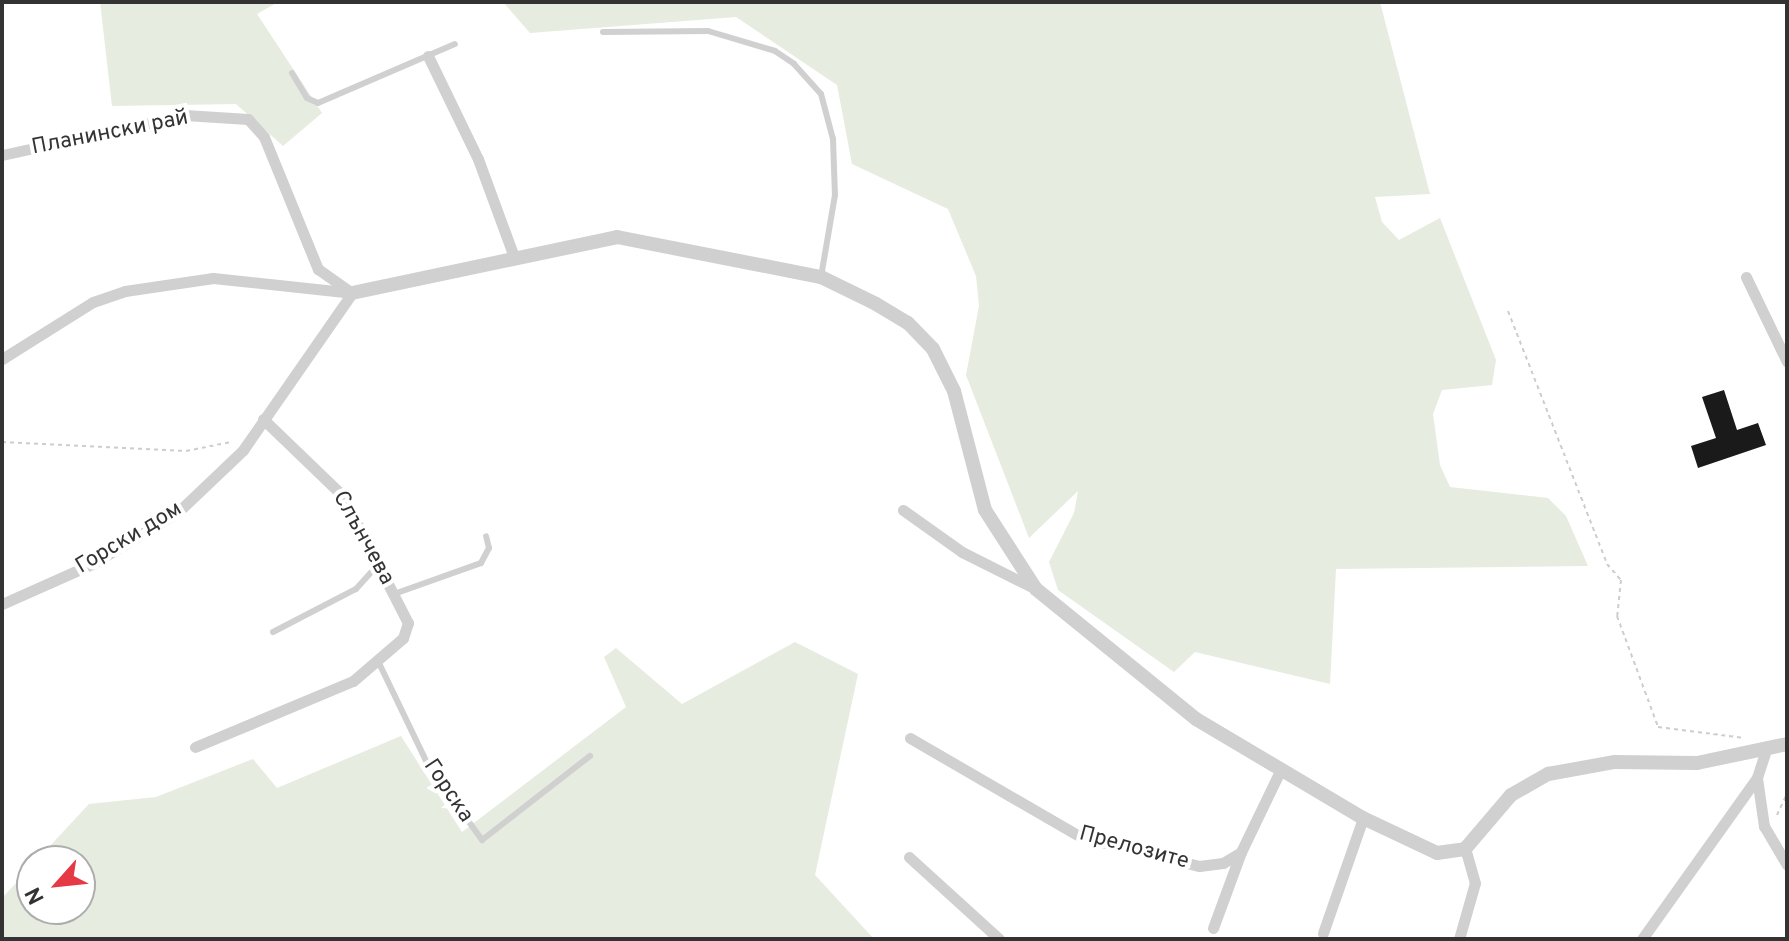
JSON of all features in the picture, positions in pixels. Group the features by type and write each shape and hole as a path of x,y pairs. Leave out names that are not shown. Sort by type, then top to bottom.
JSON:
{"street":[{"path":"428,56 478,159 514,257"},
{"name":"Планински рай","path":"2,155 185,115 248,119 264,137 318,269 352,293"},
{"path":"2,359 93,302 155,285 213,278 352,293 617,237 821,277 908,323 933,349 954,391 985,510 1036,589"},
{"path":"1746,277 1787,362"},
{"name":"Горски дом","path":"2,604 92,564 178,512 252,436 352,293"},
{"name":"Слънчева","path":"195,747 353,681 403,638 408,623 394,594 375,568 343,496 263,419"},
{"path":"903,510 962,552 1036,589 1154,689 1280,771 1363,818 1437,853 1465,849 1511,795 1548,774 1615,762 1697,763 1760,747 1787,744"},
{"name":"Прелозите","path":"910,738 1081,837 1199,866 1223,863 1241,852"},
{"path":"1760,747 1757,778 1773,846 1787,865"},
{"path":"1213,928 1241,852 1280,771"},
{"path":"1642,939 1757,778"},
{"path":"1323,933 1363,818"},
{"path":"1459,939 1475,883 1465,849"},
{"path":"909,857 999,939"}],"lane":[{"path":"603,32 708,31 775,51 794,64 821,94 833,139 835,195 821,277"},
{"path":"292,73 307,98 318,103 455,44"},
{"path":"394,594 481,563 489,548 486,536"},
{"path":"273,632 356,589 375,568"},
{"name":"Горска","path":"378,661 427,763 482,840 590,756"}],"path":[{"path":"1508,311 1597,542 1621,580 1617,616 1658,727 1674,733 1705,728 1760,747"},
{"path":"2,442 186,451 252,436"},
{"path":"1773,846 1773,823 1787,794"}],"shaded area":[{"path":"100,2 278,2 257,14 322,113 283,146 236,104 112,106"},
{"path":"503,2 1380,2 1430,194 1375,197 1382,222 1399,240 1440,218 1496,360 1492,385 1442,390 1433,414 1440,465 1450,487 1548,498 1566,516 1588,566 1336,569 1330,684 1195,652 1174,672 1058,590 1049,562 1074,513 1078,491 1029,538 966,375 979,306 976,276 948,209 852,164 837,85 736,17 530,33"},
{"path":"795,642 858,674 815,875 874,939 2,939 2,898 16,883 16,925 96,925 96,845 51,845 89,804 156,797 253,759 277,788 401,736 462,832 626,707 604,657 616,648 682,704"}],"building":[{"path":"1724,390 1737,430 1758,423 1766,445 1698,468 1691,446 1716,438 1702,397"}]}
